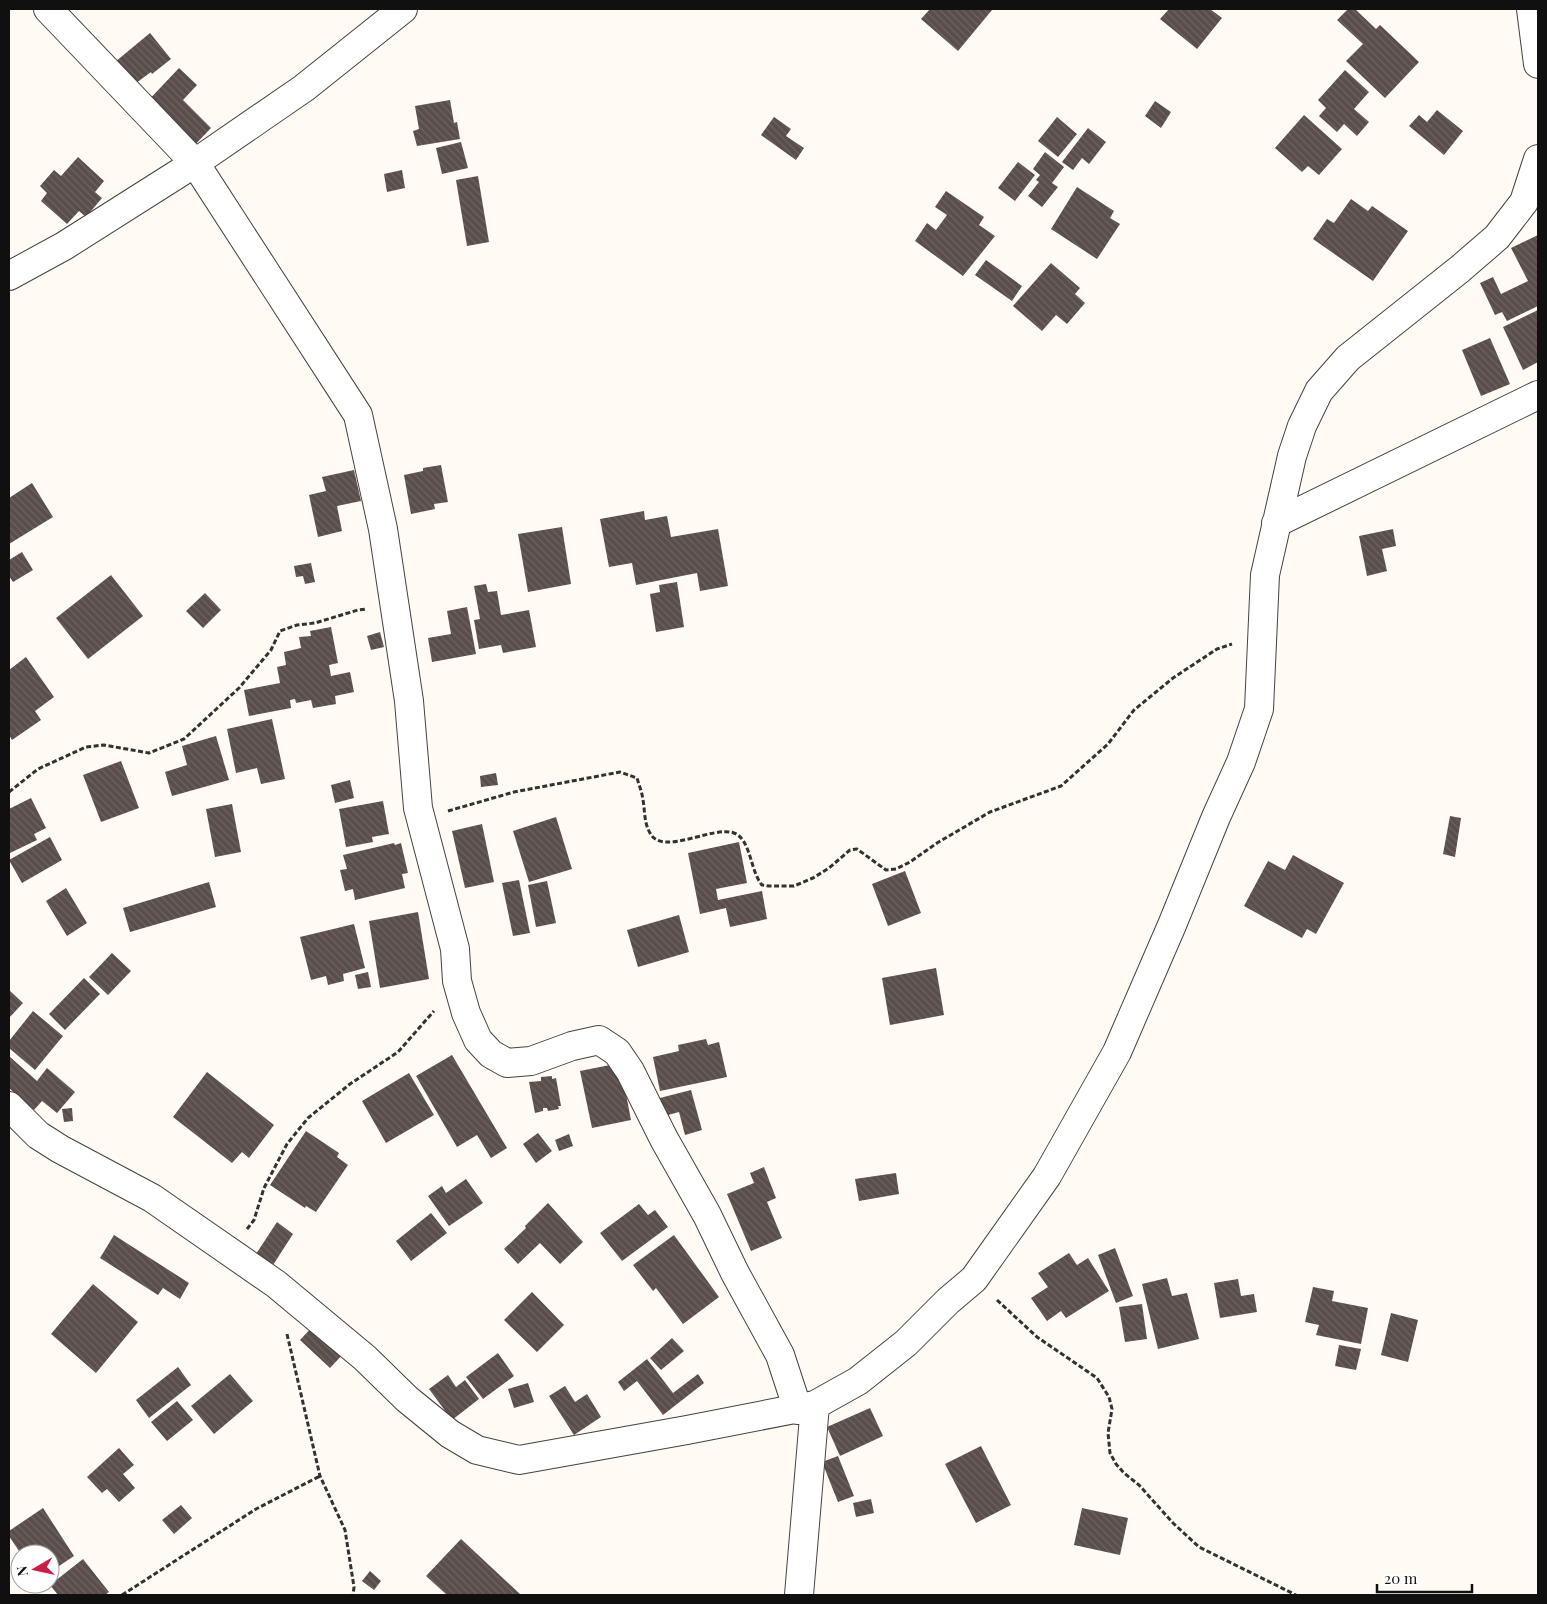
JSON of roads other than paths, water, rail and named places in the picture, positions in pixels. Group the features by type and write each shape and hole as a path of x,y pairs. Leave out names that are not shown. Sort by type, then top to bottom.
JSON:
{"street":[{"path":"48,9 195,163 358,416 383,530 408,701 418,808 455,949 457,981 466,1013 478,1040 492,1054 507,1063 531,1060 572,1046 599,1040 617,1052 630,1071 806,1408 799,1595"},
{"path":"9,276 64,246 195,163 304,88 403,9"},
{"path":"1531,9 1538,64"},
{"path":"9,1106 38,1135 60,1149 152,1198 276,1284 365,1358 407,1399 450,1434 478,1450 519,1460 806,1408 865,1376 906,1343 948,1301 974,1279 1047,1176 1116,1052 1241,762 1259,709 1264,633 1265,576 1292,456 1302,426 1319,391 1348,358 1460,269 1497,237 1524,202 1538,159"},
{"path":"1276,523 1538,395"}]}
